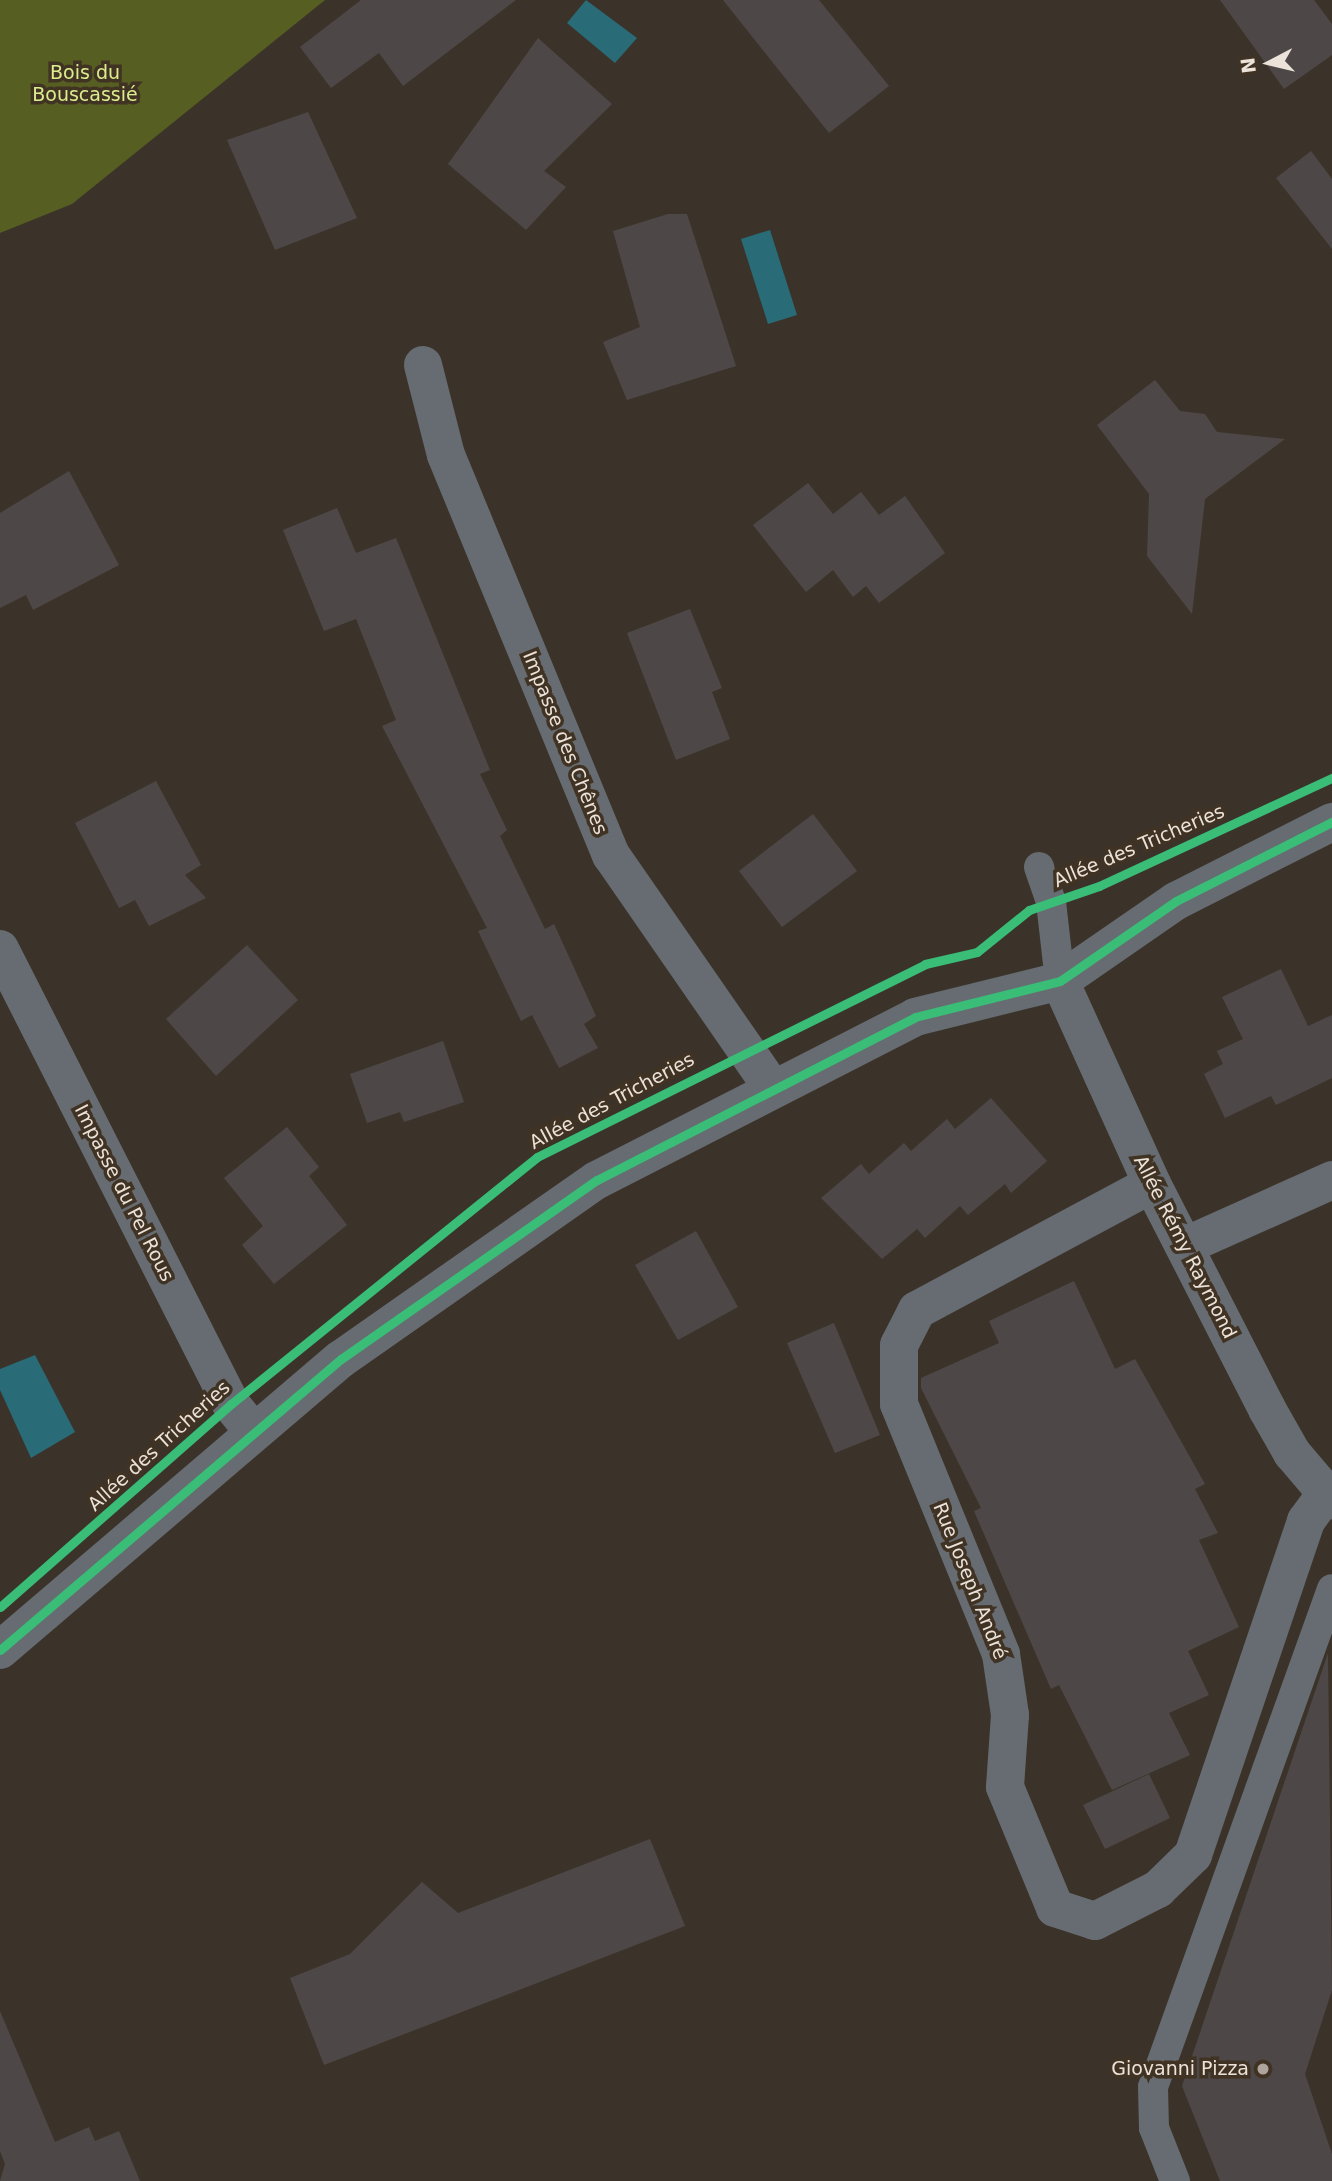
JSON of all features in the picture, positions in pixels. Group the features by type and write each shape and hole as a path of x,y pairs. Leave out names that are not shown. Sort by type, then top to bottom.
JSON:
{"street":[{"name":"Impasse des Chênes","path":"423,365 446,455 611,855 773,1089"},
{"path":"0,1650 341,1359 597,1180 915,1017 1060,981 1176,901 1332,822"},
{"name":"Impasse du Pel Rous","path":"0,949 231,1404 254,1432"},
{"name":"Allée Rémy Raymond","path":"1060,981 1152,1184 1187,1245 1267,1409 1329,1498"},
{"path":"1187,1245 1332,1180"},
{"name":"Rue Joseph André","path":"1152,1184 917,1310 900,1345 899,1404 1001,1654 1010,1715 1005,1787 1055,1908 1095,1921 1158,1888 1193,1855 1306,1521 1329,1498"}],"lane":[{"path":"1039,867 1051,902 1060,981"},
{"path":"1175,2181 1154,2128 1153,2087 1332,1589"}],"green space":[{"name":"Bois du Bouscassié","path":"0,0 325,0 72,204 0,233"}],"water":[{"path":"586,0 637,38 615,63 567,23"},
{"path":"770,230 797,315 768,324 741,239"},
{"path":"35,1355 75,1432 31,1458 0,1390 0,1369"}],"building":[{"path":"361,0 516,0 403,86 379,53 331,88 300,47"},
{"path":"723,0 819,0 889,86 829,133"},
{"path":"1220,0 1314,0 1332,24 1332,55 1284,89"},
{"path":"538,38 612,104 544,171 566,187 526,230 448,164"},
{"path":"308,112 357,218 275,250 227,140"},
{"path":"1311,151 1332,179 1332,249 1276,178"},
{"path":"668,214 687,214 736,366 627,400 603,342 640,327 613,231"},
{"path":"1155,380 1180,411 1205,414 1217,432 1285,439 1205,499 1192,614 1147,556 1149,494 1097,425"},
{"path":"69,471 119,565 33,610 26,595 0,608 0,513"},
{"path":"808,483 833,514 861,492 879,515 905,496 945,553 879,603 866,586 853,597 833,570 806,592 753,525"},
{"path":"337,508 356,553 396,538 490,770 480,774 507,830 500,836 545,929 554,924 596,1016 584,1024 598,1048 559,1068 532,1015 521,1021 478,931 487,928 382,726 396,720 356,619 324,631 283,530"},
{"path":"690,609 722,688 712,692 730,739 676,760 627,633"},
{"path":"156,781 201,865 185,875 206,898 149,926 135,900 119,908 75,823"},
{"path":"813,814 857,871 782,927 739,871"},
{"path":"247,945 298,1000 216,1076 166,1019"},
{"path":"1281,969 1308,1026 1332,1015 1332,1078 1276,1105 1271,1096 1225,1118 1204,1074 1223,1064 1217,1051 1243,1039 1222,997"},
{"path":"443,1041 464,1102 404,1122 400,1112 367,1123 350,1074"},
{"path":"991,1098 1047,1161 1011,1193 1005,1184 968,1215 960,1206 925,1238 917,1229 882,1259 821,1198 861,1164 869,1174 904,1143 911,1151 947,1119 955,1129"},
{"path":"287,1127 319,1167 309,1176 347,1225 274,1284 242,1245 263,1226 224,1178"},
{"path":"696,1231 738,1307 678,1340 635,1265"},
{"path":"1074,1281 1115,1369 1135,1359 1205,1484 1195,1489 1218,1533 1199,1540 1239,1627 1188,1651 1209,1695 1169,1713 1190,1755 1112,1790 1059,1685 1051,1689 974,1511 981,1508 921,1388 921,1378 999,1343 989,1321"},
{"path":"834,1323 880,1435 835,1453 787,1343"},
{"path":"1328,1653 1332,1990 1305,2074 1332,2154 1332,2181 1220,2181 1182,2086"},
{"path":"1149,1774 1170,1818 1105,1849 1083,1805"},
{"path":"650,1839 685,1926 324,2065 290,1978 350,1954 422,1882 458,1913"},
{"path":"0,2011 55,2142 89,2127 95,2141 119,2131 140,2181 0,2181 5,2164 0,2151"}],"cycle path":[{"name":"Allée des Tricheries","path":"0,1607 231,1404 537,1157 925,964 977,952 1029,910 1099,886 1332,778"},
{"path":"0,1650 341,1359 597,1180 915,1017 1060,981 1176,901 1332,822"}],"place":[{"name":"Giovanni Pizza","path":"1263,2069"}]}
